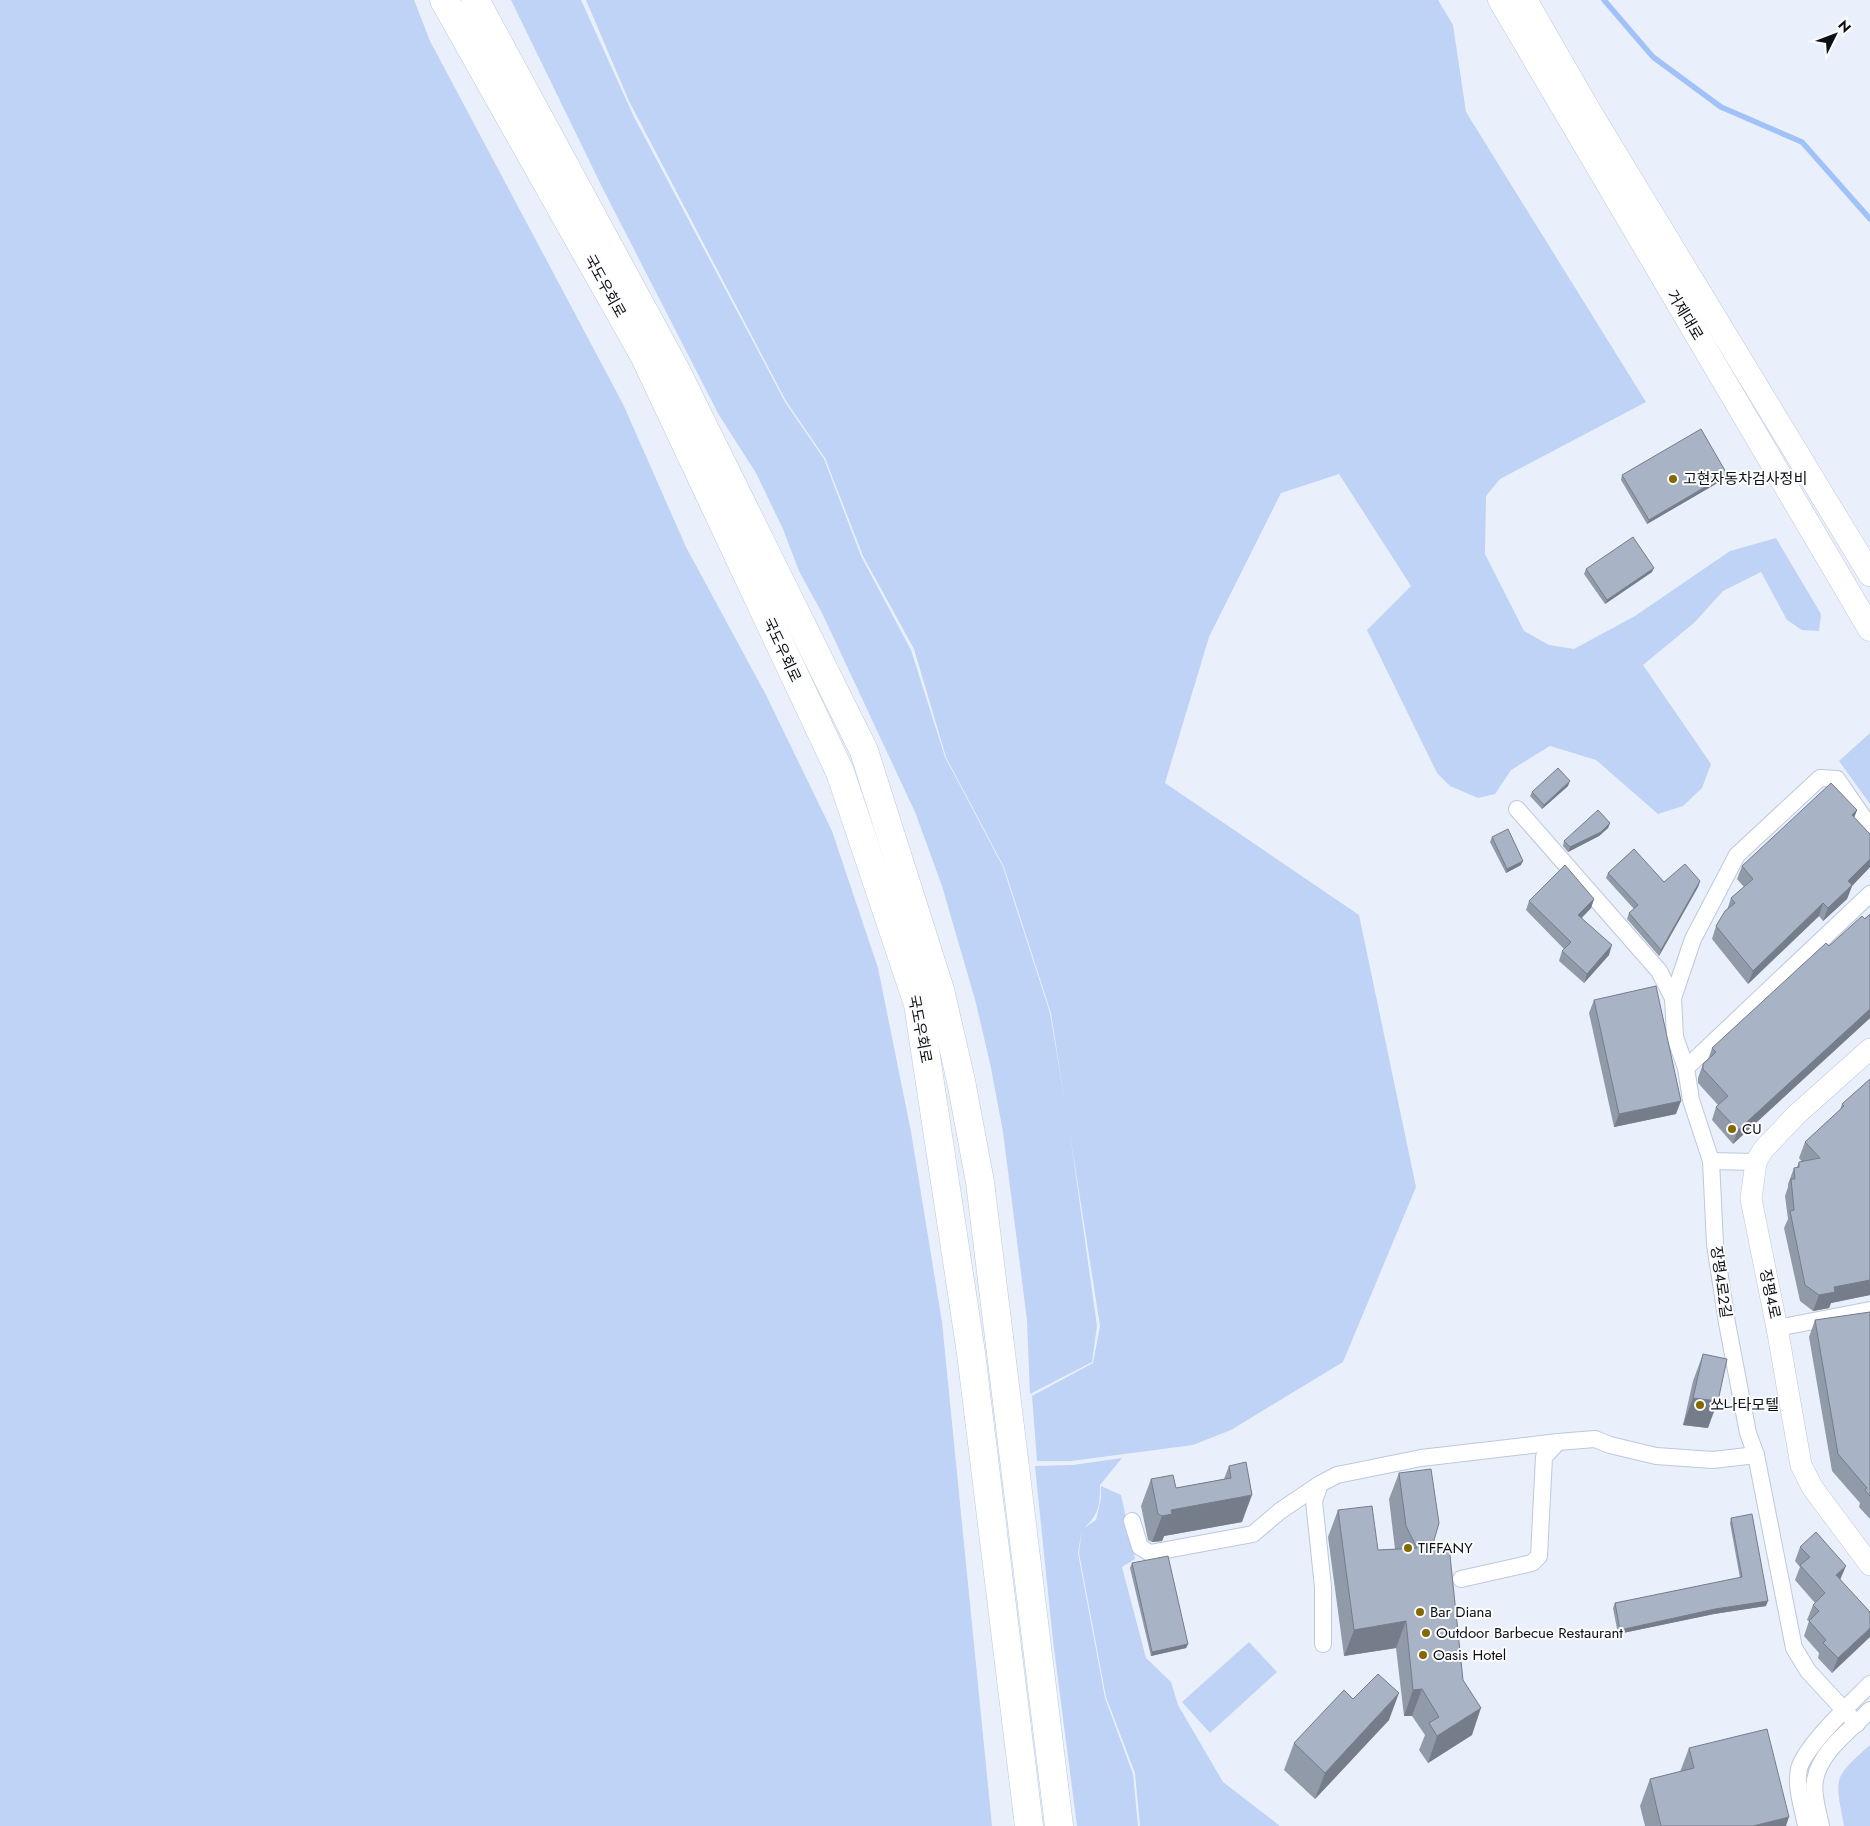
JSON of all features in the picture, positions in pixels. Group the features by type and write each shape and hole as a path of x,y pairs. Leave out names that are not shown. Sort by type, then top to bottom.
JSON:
{"highway":[{"name":"국도우회로","path":"444,0 645,357 840,772 918,1004 972,1353 1029,1826"},
{"name":"국도우회로","path":"475,0 676,371 864,752 940,990 961,1081 980,1182 1001,1339 1059,1826"}],"main road":[{"name":"거제대로","path":"1500,0 1870,629"},
{"name":"거제대로","path":"1525,0 1594,120 1870,574"}],"street":[{"path":"1673,998 1693,938 1737,855 1815,782 1820,778 1837,779 1870,828"},
{"path":"1517,809 1659,971 1673,998"},
{"path":"1686,1068 1870,894"},
{"name":"장평4로2길","path":"1673,998 1675,1037 1686,1068 1691,1100 1711,1161 1715,1244 1729,1332 1748,1433 1756,1455 1794,1648 1808,1671 1856,1724"},
{"name":"장평4로","path":"1870,1049 1796,1115 1764,1150 1756,1162 1751,1199 1777,1328 1801,1465 1812,1487 1870,1565"},
{"path":"1711,1161 1756,1162"},
{"path":"1777,1328 1870,1310"},
{"path":"1132,1521 1140,1548 1150,1553 1253,1534 1280,1511 1337,1475 1421,1458 1558,1442 1595,1439 1610,1445 1656,1456 1713,1460 1756,1455"},
{"path":"1461,1579 1532,1563 1539,1556 1544,1457 1558,1442"},
{"path":"1320,1484 1314,1501 1323,1587 1323,1644"},
{"path":"1806,1826 1798,1787 1799,1768 1811,1748 1870,1684"},
{"path":"1821,1826 1815,1800 1815,1781 1820,1766 1826,1755 1870,1710"}],"shaded area":[{"path":"0,0 414,0 430,41 623,404 686,547 766,695 832,831 878,968 911,1132 942,1322 992,1826 0,1826"},
{"path":"511,0 581,0 634,117 785,402 824,459 861,556 911,650 945,757 1003,867 1050,1013 1065,1103 1051,1013 1004,867 946,757 914,649 863,556 825,458 786,401 629,101 586,0 1438,0 1453,25 1466,112 1646,402 1500,479 1486,496 1485,554 1524,631 1549,645 1574,649 1635,616 1730,551 1776,538 1821,614 1819,631 1802,630 1787,620 1761,572 1723,591 1695,622 1643,665 1711,764 1702,788 1683,806 1658,814 1596,760 1550,746 1511,770 1495,794 1478,798 1450,786 1437,773 1367,630 1411,586 1339,474 1281,493 1209,637 1165,783 1359,915 1416,1187 1343,1362 1231,1430 1193,1445 1071,1461 1037,1461 1032,1396 1093,1363 1100,1326 1070,1134 1097,1326 1092,1362 1030,1394 1027,1320 1003,1132 991,1068 976,1003 942,886 915,812 823,615 799,571 783,529 756,473 719,415 602,187"},
{"path":"1870,733 1870,804 1839,761"},
{"path":"1122,1458 1100,1485 1098,1509 1084,1528 1096,1520 1101,1499 1101,1486 1121,1495 1135,1559 1122,1567 1146,1658 1171,1682 1178,1705 1223,1782 1280,1826 1140,1826 1135,1773 1106,1697 1079,1553 1082,1529 1078,1553 1105,1698 1133,1774 1138,1826 1077,1826 1053,1641 1035,1466 1073,1465"},
{"path":"1249,1642 1277,1672 1210,1733 1182,1702"},
{"path":"1870,1745 1870,1826 1844,1826 1838,1788 1839,1780 1849,1765"}],"building":[{"name":"고현자동차검사정비","path":"1701,429 1727,474 1649,520 1622,475"},
{"path":"1633,537 1654,568 1607,600 1586,569"},
{"path":"1558,768 1570,781 1544,805 1532,792"},
{"path":"1831,783 1857,810 1852,815 1870,834 1870,859 1848,881 1852,885 1828,908 1823,903 1753,971 1716,926 1725,911 1735,903 1731,898 1753,879 1742,866"},
{"path":"1598,810 1610,823 1601,832 1570,847 1564,841"},
{"path":"1508,829 1523,861 1507,869 1492,837"},
{"path":"1634,849 1664,882 1685,864 1700,881 1661,950 1629,913 1638,905 1608,873"},
{"path":"1565,865 1594,899 1578,915 1612,945 1587,974 1562,951 1571,942 1529,901"},
{"path":"1870,914 1870,1009 1738,1130 1716,1107 1728,1096 1703,1069 1703,1064 1716,1052 1712,1048 1826,943 1829,946 1862,916 1865,919"},
{"path":"1656,986 1681,1101 1619,1114 1594,1000"},
{"path":"1870,1079 1870,1280 1834,1287 1835,1292 1819,1295 1805,1285 1790,1211 1794,1210 1791,1179 1795,1179 1794,1168 1799,1167 1799,1162 1820,1158 1805,1142 1844,1106 1842,1104"},
{"path":"1870,1312 1870,1496 1865,1490 1867,1488 1838,1454 1815,1320"},
{"path":"1703,1354 1727,1359 1718,1401 1693,1398"},
{"path":"1246,1462 1252,1495 1171,1510 1172,1514 1162,1516 1158,1514 1151,1479 1173,1475 1176,1488 1231,1478 1229,1466"},
{"path":"1431,1469 1439,1523 1432,1547 1449,1546 1463,1680 1481,1708 1437,1736 1429,1723 1439,1717 1422,1689 1413,1690 1406,1621 1354,1630 1338,1510 1372,1506 1378,1550 1417,1548 1406,1526 1399,1473"},
{"path":"1752,1514 1768,1601 1715,1609 1620,1630 1615,1603 1742,1577 1731,1518"},
{"path":"1816,1532 1846,1566 1836,1575 1870,1612 1870,1628 1838,1658 1823,1643 1826,1640 1809,1621 1819,1611 1813,1605 1825,1593 1800,1565 1810,1557 1800,1547"},
{"path":"1168,1556 1188,1644 1152,1652 1132,1563"},
{"path":"1378,1674 1399,1693 1325,1773 1294,1743 1344,1690 1353,1699"},
{"path":"1767,1729 1789,1817 1753,1826 1661,1826 1650,1779 1694,1768 1689,1748"}],"waterway":[{"path":"1604,0 1653,57 1721,107 1802,142 1870,219"}],"place":[{"name":"고현자동차검사정비","path":"1673,479"},
{"name":"CU","path":"1732,1129"},
{"name":"쏘나타모텔","path":"1700,1405"},
{"name":"TIFFANY","path":"1408,1548"},
{"name":"Bar Diana","path":"1420,1612"},
{"name":"Outdoor Barbecue Restaurant","path":"1426,1633"},
{"name":"Oasis Hotel","path":"1423,1655"}]}
